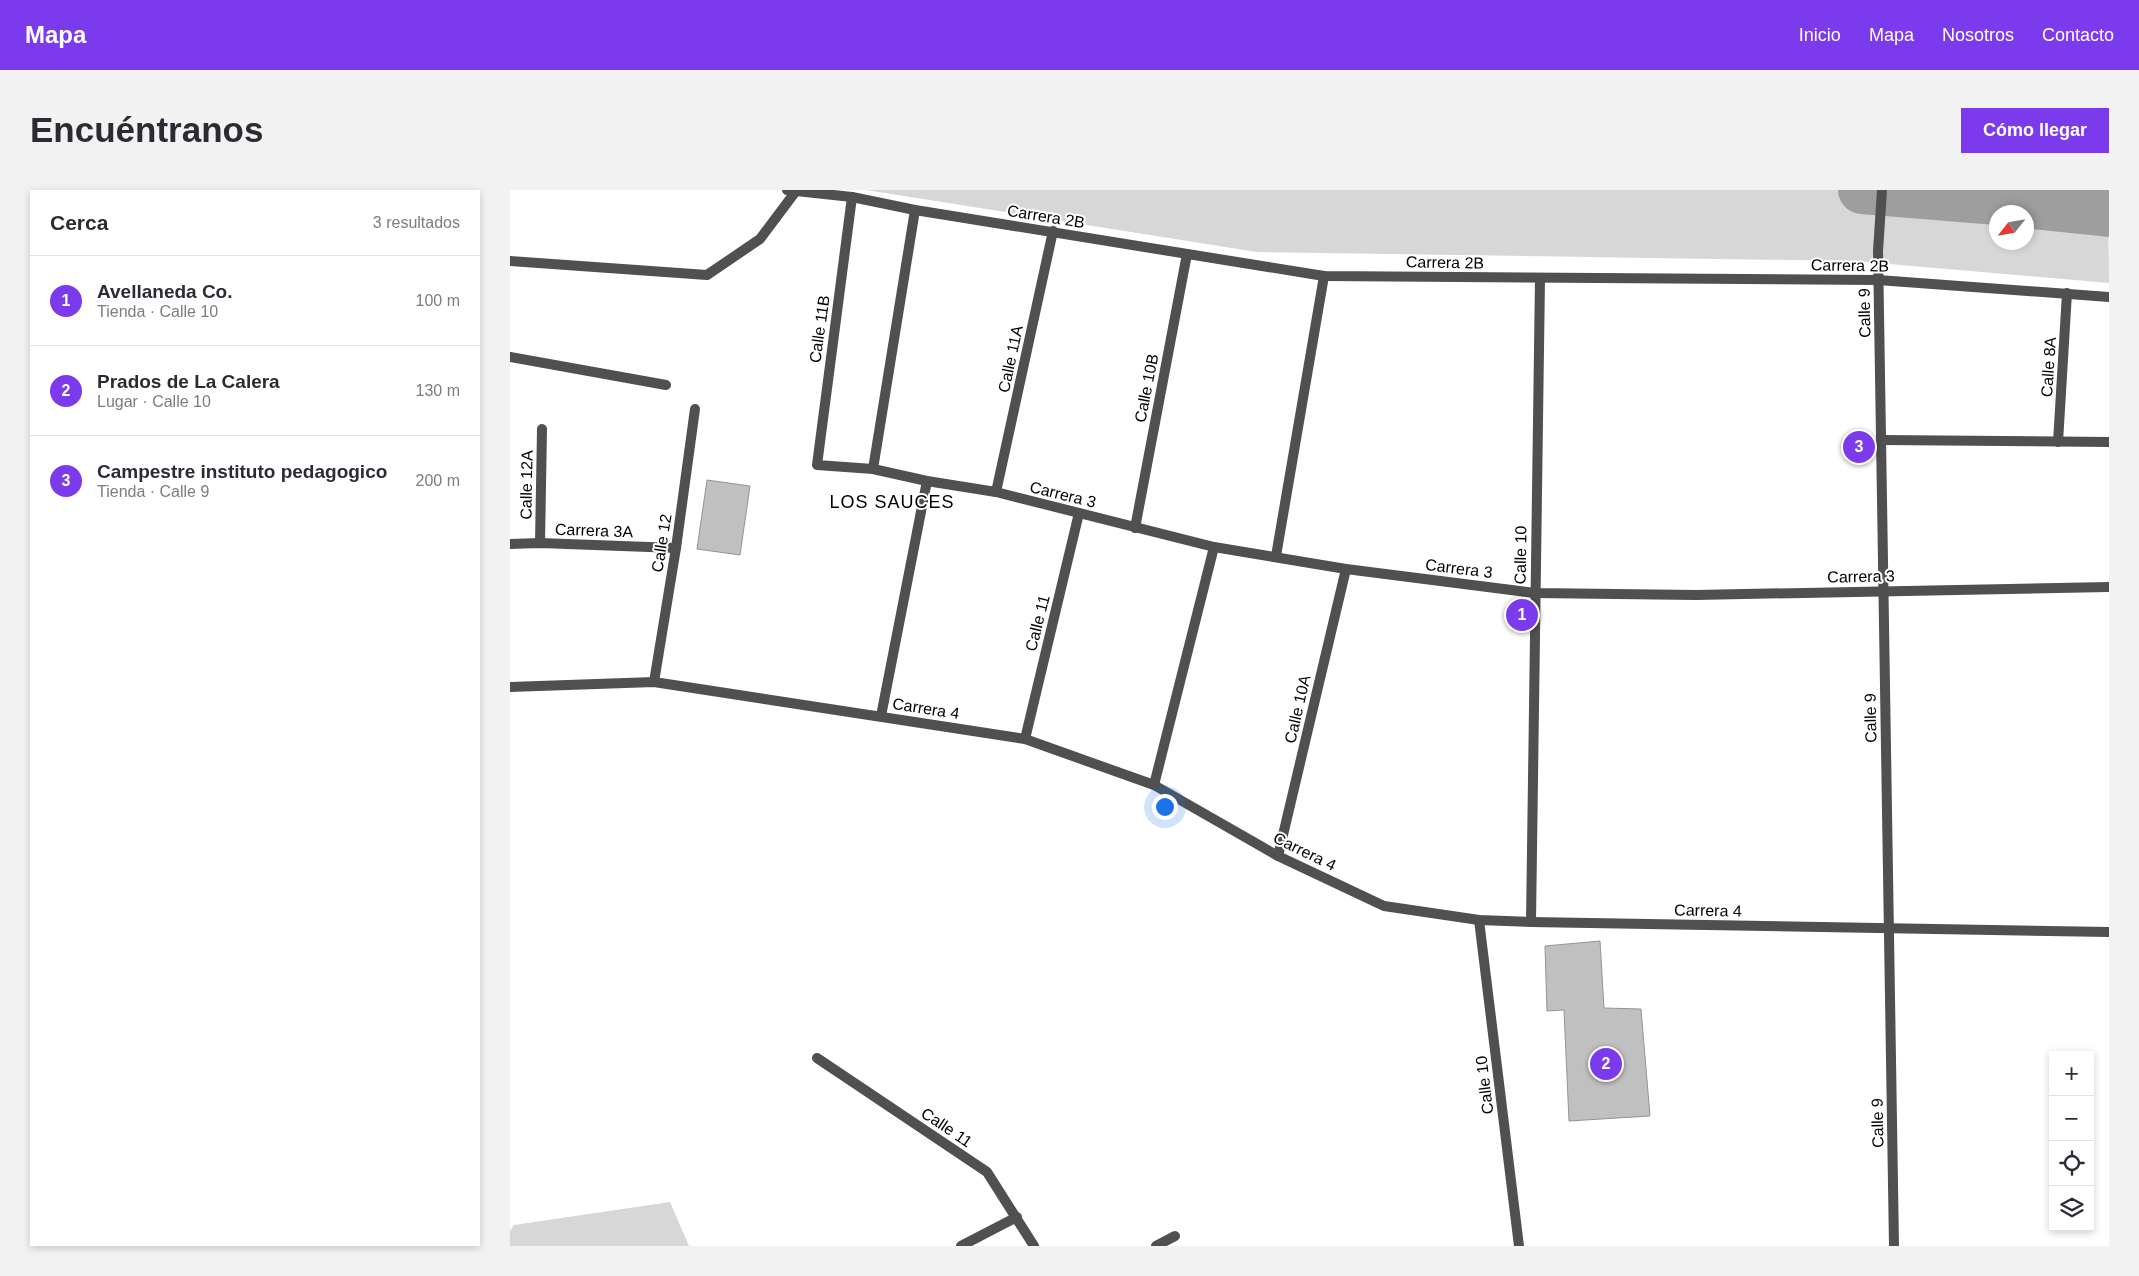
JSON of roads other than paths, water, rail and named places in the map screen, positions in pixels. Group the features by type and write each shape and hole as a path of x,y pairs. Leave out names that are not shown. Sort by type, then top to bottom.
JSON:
{"street":[{"name":"Calle 9","path":"1882,190 1878,280 1894,1246"},
{"name":"Carrera 2B","path":"792,191 852,197 915,210 1324,276 1878,280 2109,297"},
{"path":"510,261 707,275 760,239 792,191"},
{"name":"Calle 11B","path":"817,465 852,197"},
{"path":"873,469 915,210"},
{"name":"Calle 11A","path":"996,492 1053,232"},
{"name":"Calle 10B","path":"1135,528 1187,254"},
{"path":"1276,556 1324,276"},
{"name":"Calle 10","path":"1531,922 1540,278"},
{"name":"Calle 8A","path":"2058,442 2067,293"},
{"path":"510,357 666,385"},
{"name":"Calle 12","path":"654,682 676,548 695,408"},
{"name":"Calle 12A","path":"540,543 542,428"},
{"path":"1881,440 2109,442"},
{"name":"Carrera 3","path":"817,465 873,469 926,481 996,492 1214,547 1346,569 1535,593 1696,594 2109,587"},
{"path":"881,716 926,481"},
{"name":"Calle 11","path":"1025,740 1079,513"},
{"name":"Carrera 3A","path":"510,544 540,543 676,548"},
{"path":"1154,785 1214,547"},
{"name":"Calle 10A","path":"1278,856 1346,569"},
{"name":"Carrera 4","path":"510,687 654,682 1025,740 1154,785 1278,856 1384,906 1479,920 1531,922 2109,932"},
{"name":"Calle 10","path":"1479,920 1519,1246"},
{"name":"Calle 11","path":"818,1058 987,1172 1017,1216 1034,1246"},
{"path":"961,1246 1017,1216"},
{"path":"1156,1246 1175,1236"}],"waterway":[{"path":"1862,190 2109,213"}],"place":[{"name":"Campestre instituto pedagogico","path":"1859,447"},
{"name":"Avellaneda Co.","path":"1522,615"},
{"name":"Prados de La Calera","path":"1606,1064"}],"district":[{"name":"LOS SAUCES","path":"892,502"}]}
